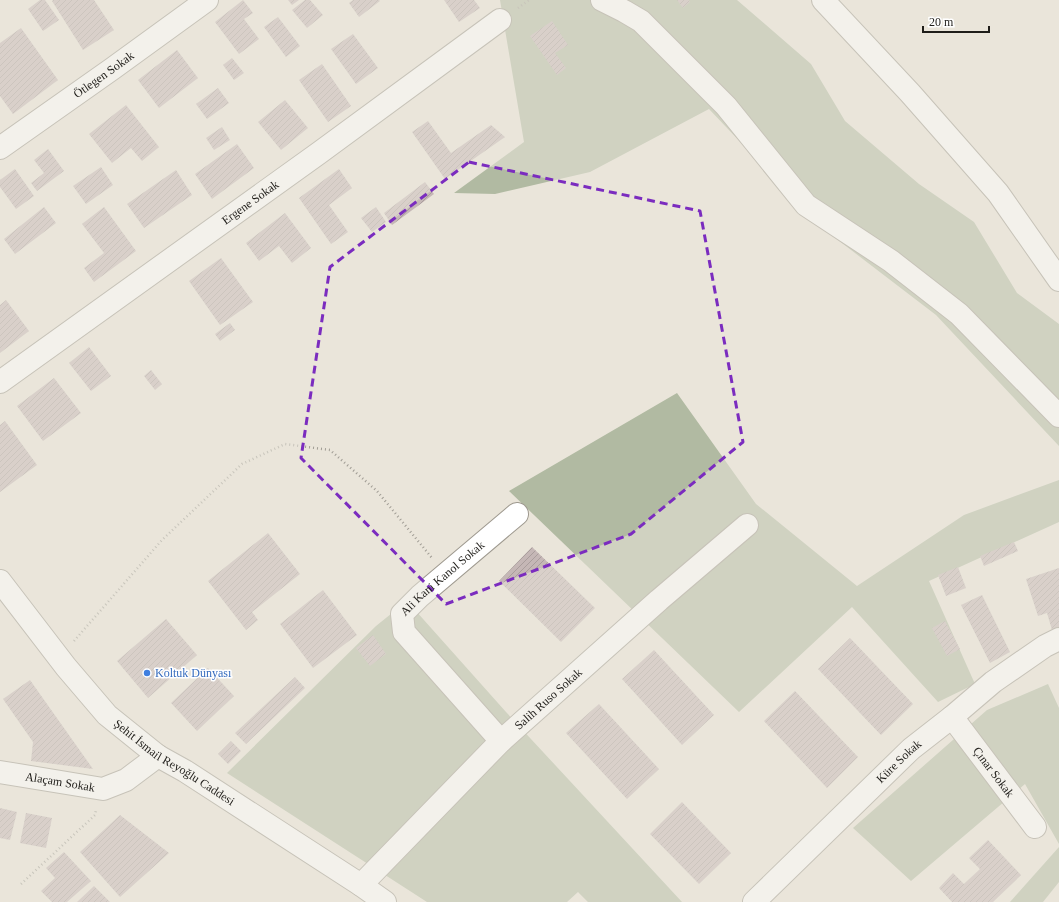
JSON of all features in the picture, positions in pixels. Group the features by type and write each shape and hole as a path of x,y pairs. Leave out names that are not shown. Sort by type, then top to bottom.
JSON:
{"street":[{"name":"Ötlegen Sokak","path":"0,148 207,0"},
{"path":"602,0 641,21 726,106 806,205 891,261 959,314 1059,416"},
{"path":"823,0 910,93 998,193 1059,280"},
{"name":"Ergene Sokak","path":"0,382 319,153 500,20"},
{"name":"Ali Kani Kanol Sokak","path":"501,741 404,632 402,614 420,596 517,514"},
{"name":"Salih Ruso Sokak","path":"361,885 501,741 659,600 747,525"},
{"name":"Şehit İsmail Reyoğlu Caddesi","path":"0,581 59,658 107,715 158,756 185,771 385,902"},
{"name":"Küre Sokak","path":"754,902 911,749 993,682 1045,646 1059,639"},
{"name":"Çınar Sokak","path":"952,717 1035,827"},
{"name":"Alaçam Sokak","path":"0,772 103,789 126,780 158,756"}],"path":[{"path":"59,658 162,540 242,464 284,444 330,450 377,491 446,575"},
{"path":"21,884 95,815 103,789"}],"highlighted area":[{"path":"469,162 700,211 743,442 631,534 446,604 301,458 330,267"}],"green space":[{"path":"500,0 737,0 811,64 845,121 919,184 974,222 1017,293 1059,324 1059,446 936,315 821,227 709,109 590,172 495,194 454,193 524,142"},
{"path":"677,393 756,504 857,586 964,515 1059,480 1059,522 929,581 975,684 938,702 852,607 739,712 509,491"},
{"path":"407,601 506,712 682,902 588,902 578,892 567,902 427,902 227,773 376,626"},
{"path":"1048,684 1059,708 1059,844 1025,784 911,881 853,828 987,710"},
{"path":"1059,847 1059,882 1043,902 1010,902"}],"building":[{"path":"40,0 45,0 59,20 43,31 28,9"},
{"path":"94,0 114,30 83,50 52,1"},
{"path":"243,0 253,13 244,19 259,39 239,54 215,22"},
{"path":"288,0 299,0 292,5"},
{"path":"305,0 310,0 323,15 307,28 292,10"},
{"path":"353,0 380,1 359,17 349,3"},
{"path":"444,0 474,0 480,8 459,22"},
{"path":"677,0 689,0 690,2 683,8"},
{"path":"278,17 300,46 286,57 264,27"},
{"path":"552,21 568,45 555,53 566,68 557,75 530,36"},
{"path":"21,28 58,80 13,114 0,96 0,43"},
{"path":"353,34 378,68 356,84 331,49"},
{"path":"177,50 198,78 159,108 138,80"},
{"path":"232,58 244,73 234,80 223,65"},
{"path":"322,64 351,106 328,122 299,80"},
{"path":"218,88 229,103 207,119 196,104"},
{"path":"285,100 308,128 281,150 258,122"},
{"path":"126,105 159,147 142,161 131,148 112,163 89,134"},
{"path":"428,121 451,153 491,125 505,137 445,179 412,132"},
{"path":"222,127 230,140 214,150 206,138"},
{"path":"237,144 254,168 212,199 195,174"},
{"path":"48,149 64,171 37,191 31,183 44,173 34,160"},
{"path":"101,167 113,185 86,204 73,186"},
{"path":"15,169 34,196 16,209 0,187 0,180"},
{"path":"339,169 352,188 329,205 348,232 331,244 299,198"},
{"path":"176,170 192,195 144,228 127,204"},
{"path":"425,182 434,194 392,225 384,213"},
{"path":"44,207 56,223 15,254 4,239"},
{"path":"104,207 136,251 94,282 84,268 104,253 82,224"},
{"path":"376,207 386,222 372,232 361,218"},
{"path":"285,213 311,248 292,263 279,246 259,261 246,243"},
{"path":"221,258 253,302 220,325 189,281"},
{"path":"6,300 29,331 0,353 0,305"},
{"path":"230,323 235,330 220,341 215,334"},
{"path":"89,347 111,376 91,391 69,363"},
{"path":"151,370 162,384 155,390 144,376"},
{"path":"54,378 81,413 43,441 17,406"},
{"path":"5,421 37,465 0,492 0,425"},
{"path":"268,533 300,574 252,612 258,620 246,630 208,581"},
{"path":"1014,542 1018,551 984,566 980,556"},
{"path":"532,547 595,608 561,642 499,581"},
{"path":"958,567 966,588 946,596 938,575"},
{"path":"1059,568 1059,628 1052,630 1047,613 1038,616 1026,579"},
{"path":"323,590 357,635 313,668 280,624"},
{"path":"982,595 1010,652 990,663 961,605"},
{"path":"166,619 197,655 148,698 117,661"},
{"path":"945,621 960,649 947,656 932,628"},
{"path":"373,635 386,654 370,666 356,648"},
{"path":"850,638 913,704 881,735 818,669"},
{"path":"654,650 714,715 682,745 622,679"},
{"path":"208,668 234,696 197,731 171,703"},
{"path":"295,677 305,688 246,744 235,733"},
{"path":"30,680 93,769 31,761 33,742 3,699"},
{"path":"795,691 858,757 827,788 764,721"},
{"path":"599,704 659,769 627,799 566,733"},
{"path":"231,741 241,751 228,764 218,754"},
{"path":"682,802 731,853 699,884 650,834"},
{"path":"0,808 17,812 10,840 0,838"},
{"path":"26,813 52,818 46,848 20,843"},
{"path":"120,815 169,853 120,897 80,852"},
{"path":"988,840 1021,875 993,902 952,902 939,888 953,873 964,884 980,869 969,858"},
{"path":"64,852 91,881 67,902 52,902 41,891 55,878 46,868"},
{"path":"94,886 110,902 77,902"}],"place":[{"name":"Koltuk Dünyası","path":"147,673"}]}
